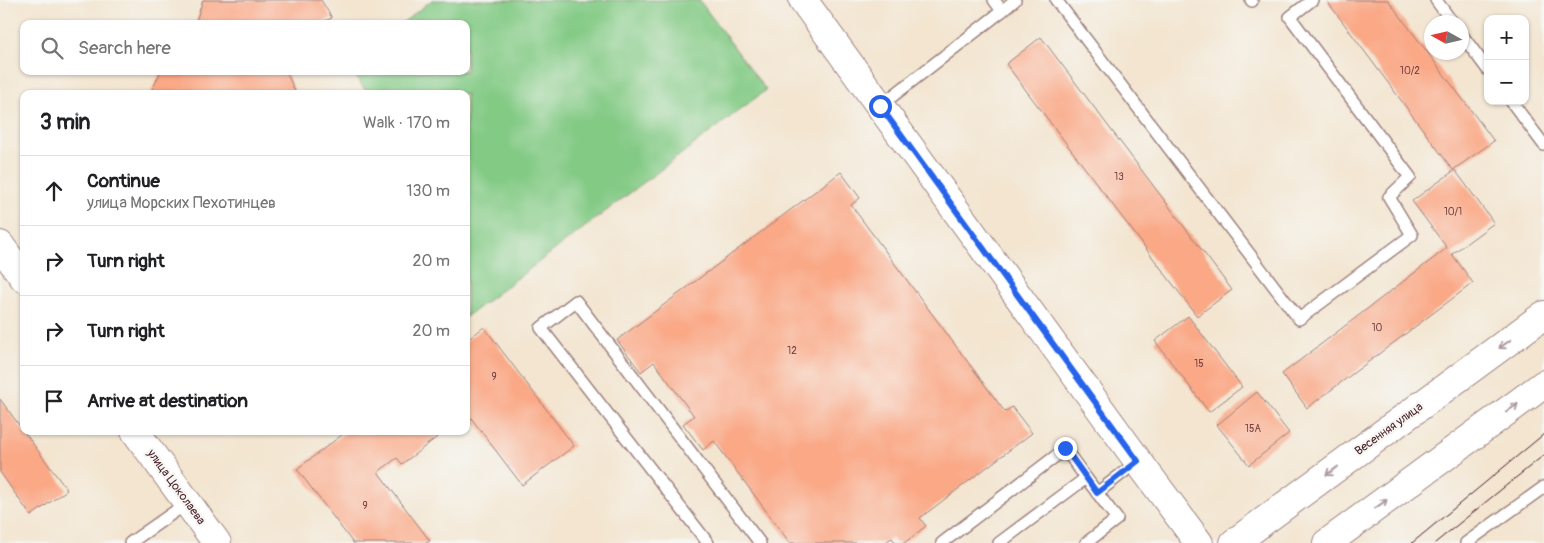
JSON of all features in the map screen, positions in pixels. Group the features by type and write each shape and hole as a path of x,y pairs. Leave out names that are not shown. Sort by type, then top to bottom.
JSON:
{"street":[{"path":"803,0 1199,543"},
{"path":"0,245 20,272"},
{"name":"Весенняя улица","path":"1234,543 1544,315"},
{"path":"1328,543 1544,384"},
{"name":"улица Цоколаева","path":"138,435 217,543"}],"lane":[{"path":"994,0 1002,11"},
{"path":"880,106 1016,0"},
{"path":"1056,0 1299,319 1412,235 1389,198 1410,177 1290,17 1312,0"},
{"path":"1436,0 1447,15"},
{"path":"1469,44 1484,65"},
{"path":"1514,105 1544,145"},
{"path":"708,543 541,328 576,301 760,543"},
{"path":"942,543 1065,448 1117,519 1086,543"},
{"path":"1097,493 1138,461"},
{"path":"998,543 1086,478"},
{"path":"1466,543 1544,487"},
{"path":"130,543 187,503"}],"green space":[{"path":"432,0 699,0 766,90 470,314 470,90 365,90 355,75 470,75 470,20 406,20"}],"building":[{"path":"203,0 321,0 332,18 327,20 196,20"},
{"path":"1388,0 1424,48 1424,60 1433,60 1494,141 1453,170 1327,1"},
{"path":"1041,37 1232,290 1197,316 1006,64"},
{"path":"159,75 288,75 294,90 152,90"},
{"path":"1455,170 1494,223 1452,254 1473,283 1307,408 1282,374 1447,248 1412,201"},
{"path":"841,172 860,198 851,205 1005,412 1012,407 1032,433 920,518 926,526 904,543 896,543 892,538 884,543 790,543 714,441 703,450 683,424 694,416 654,362 641,372 617,340"},
{"path":"1188,316 1242,387 1209,412 1155,341"},
{"path":"484,327 574,446 522,485 470,417 470,338"},
{"path":"1257,392 1289,433 1249,465 1217,425"},
{"path":"0,399 20,426 20,435 27,435 67,490 31,516 0,472"},
{"path":"342,435 440,435 402,464 397,458 378,472 430,541 426,543 353,543 297,469"}],"tram line":[{"path":"1412,543 1544,434"},
{"path":"1435,543 1544,455"}],"route":[{"path":"880,106 1138,461 1097,493 1065,448"}]}
